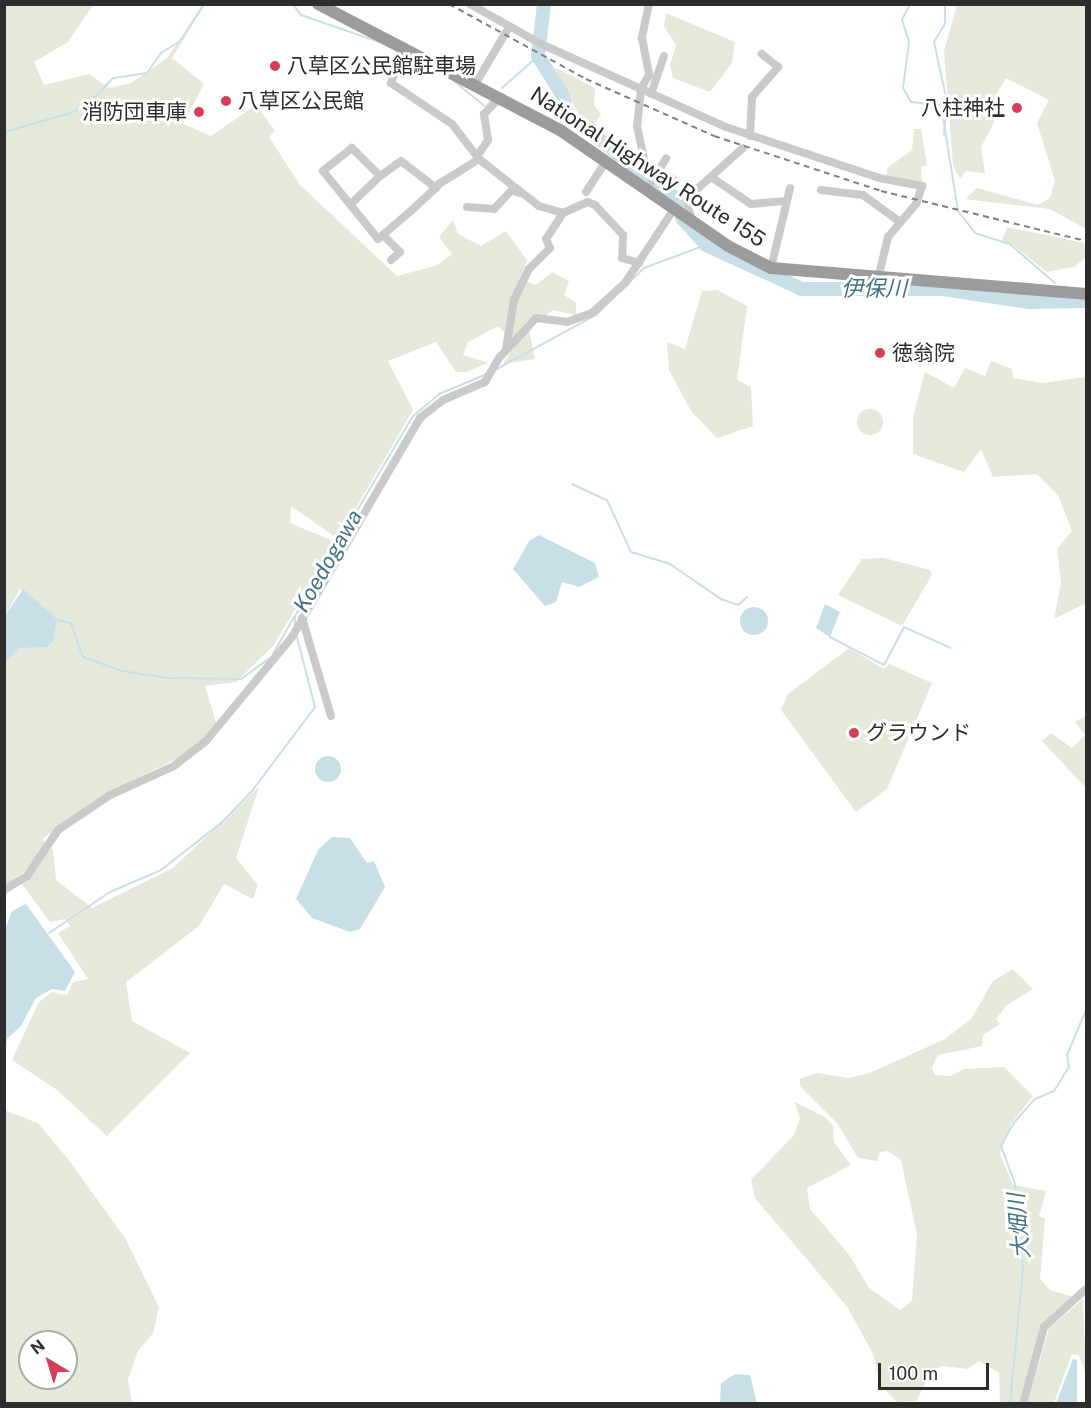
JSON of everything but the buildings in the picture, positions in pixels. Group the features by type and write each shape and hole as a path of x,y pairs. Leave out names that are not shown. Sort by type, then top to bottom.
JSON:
{"highway":[{"name":"National Highway Route 155","path":"318,4 402,51 476,83 606,161 652,179 674,209 693,223 771,268 878,279 1086,294"}],"street":[{"path":"470,4 541,44 750,136 879,178 922,186 884,244 878,279"},
{"path":"649,4 642,38 649,75 641,89 637,126 644,160 652,179"},
{"path":"476,83 509,27"},
{"path":"402,51 391,83 452,124 478,157 524,195"},
{"path":"750,136 752,97 778,67 762,54"},
{"path":"651,94 664,56"},
{"path":"380,176 352,148 323,171 352,203 374,238 383,235 436,188 478,157 488,140 484,114 501,97"},
{"path":"693,223 686,199 743,148"},
{"path":"652,179 666,158"},
{"path":"352,203 380,176 401,161 436,188"},
{"path":"586,192 606,161"},
{"path":"711,177 751,204 787,201"},
{"path":"652,179 673,179"},
{"path":"771,268 790,188"},
{"path":"467,207 494,209 512,190 563,213"},
{"path":"821,190 863,195 900,222"},
{"path":"506,349 514,300 529,269 550,248 546,239 563,213 588,202 595,205 623,235 622,258 639,263"},
{"path":"4,890 27,876 58,830 110,795 196,750 267,674 292,637 420,418 490,376 506,349 536,318 567,322 592,313 639,263 674,209"},
{"path":"383,235 400,252 391,260"},
{"path":"301,621 332,716"},
{"path":"1023,1404 1044,1327 1086,1290"}],"shaded area":[{"path":"5,5 93,5 68,42 34,62 44,85 89,74 109,88 131,83 166,59 205,5 172,58 204,84 183,124 211,136 256,105 275,131 269,137 300,185 397,276 438,265 452,254 439,237 453,220 458,234 481,246 506,231 527,260 520,279 536,285 552,272 569,281 564,295 576,303 576,315 553,310 529,329 535,359 503,364 515,345 498,326 468,342 463,355 488,363 466,372 456,372 436,342 388,361 413,410 338,539 291,506 290,523 336,542 273,646 236,682 205,686 217,725 187,754 118,787 42,839 53,850 56,880 92,908 173,868 259,787 236,858 258,885 253,899 224,884 199,926 126,982 132,1021 190,1053 107,1136 57,1090 12,1060 39,1002 52,992 67,995 73,982 88,979 58,933 70,926 65,919 50,922 21,883 28,869 5,887 4,661 19,648 50,645 57,619 20,589 5,616"},
{"path":"957,5 1086,5 1086,229 1050,209 965,199 977,188 1038,205 1050,198 1055,181 1037,123 1049,100 1006,78 983,116 995,121 981,147 985,173 966,171 960,179 953,166 944,51"},
{"path":"666,13 735,42 732,63 710,92 673,78 670,65 676,45 664,26"},
{"path":"554,67 595,88 594,105 601,114 594,125 578,113"},
{"path":"914,129 921,129 927,165 921,167 922,186 887,180 887,168 912,150"},
{"path":"1007,227 1084,243 1086,257 1074,267 1047,272 1012,244 1001,243"},
{"path":"717,290 747,306 737,380 751,387 753,426 717,438 691,411 669,370 667,342 685,349 702,291"},
{"path":"991,361 1012,369 1013,378 1043,383 1086,377 1086,603 1054,619 1061,583 1057,549 1072,531 1058,495 1037,474 993,477 981,449 964,472 913,454 913,417 925,372 954,388 965,368 985,376"},
{"path":"870,409 879,413 883,422 879,431 870,435 861,431 857,422 861,413"},
{"path":"884,558 930,570 932,575 902,626 838,595 862,559"},
{"name":"グラウンド","path":"849,648 884,669 889,664 932,683 887,789 856,812 781,710 788,694"},
{"path":"1086,716 1086,788 1042,741 1051,733 1072,748 1085,735 1075,722"},
{"path":"1013,969 1033,989 1007,1005 996,1019 1000,1024 983,1035 982,1046 938,1055 932,1067 935,1075 950,1076 964,1069 1004,1067 1033,1096 1011,1124 1000,1154 1013,1185 1046,1191 1039,1216 1045,1219 1040,1279 1050,1290 1074,1297 1040,1326 1020,1403 1000,1403 999,1373 979,1361 968,1369 943,1366 930,1371 917,1401 897,1402 881,1386 873,1354 848,1308 755,1198 751,1180 794,1135 800,1119 795,1102 825,1117 833,1126 834,1142 851,1165 807,1188 810,1209 850,1256 869,1288 900,1310 912,1301 917,1235 901,1160 888,1151 880,1152 877,1161 858,1158 837,1123 800,1086 800,1079 817,1073 848,1078 870,1073 945,1039 971,1019 993,981"},
{"path":"4,1110 38,1123 68,1159 125,1238 159,1307 153,1333 138,1351 128,1379 132,1403 5,1403"},
{"path":"1083,1299 1086,1374 1079,1355 1072,1354 1054,1403 1027,1404 1049,1328"}],"water":[{"path":"539,535 595,563 599,577 579,587 562,582 556,602 545,606 513,569 530,540"},
{"path":"23,589 57,619 53,641 47,647 19,648 5,662 5,616"},
{"path":"825,604 840,612 830,637 816,628"},
{"path":"754,607 764,611 768,621 764,631 754,635 744,631 740,621 744,611"},
{"path":"328,756 337,760 341,769 337,778 328,782 319,778 315,769 319,760"},
{"path":"332,837 350,838 367,863 374,861 385,887 360,929 350,932 312,918 296,899 318,850"},
{"path":"26,904 75,972 65,991 52,989 36,998 21,1026 7,1039 5,1054 5,930 12,911"},
{"path":"1073,1359 1077,1360 1077,1403 1056,1403"},
{"path":"735,1374 750,1375 757,1403 720,1403 721,1383"}],"waterway":[{"path":"4,132 85,107 113,78 147,73 161,53 180,41 204,4"},
{"path":"293,4 301,15 379,42"},
{"name":"伊保川","path":"544,4 538,56 563,96 567,114 679,201"},
{"path":"910,4 902,20 909,42 903,88 911,102 941,105 958,211 975,233 1011,245 1055,283"},
{"path":"944,135 947,102 934,42 945,24 945,5"},
{"path":"502,88 538,56"},
{"path":"455,82 486,107 491,100"},
{"name":"伊保川","path":"682,218 706,245 802,289 943,289 1029,302 1086,301"},
{"name":"Koedogawa","path":"495,370 596,315 644,268 706,245"},
{"name":"Koedogawa","path":"295,627 295,616 412,417 439,394 487,374"},
{"path":"572,484 607,500 631,552 670,564 721,599 738,605 747,597"},
{"path":"273,654 294,617"},
{"path":"57,620 71,623 83,657 122,671 167,678 241,679 270,658"},
{"path":"830,637 884,665 904,627 951,648"},
{"name":"Koedogawa","path":"49,933 110,892 161,870 221,823 252,791 315,707 296,633"},
{"name":"大畑川","path":"1010,1404 1023,1270 1015,1184 1001,1146 1013,1124 1035,1099 1054,1091 1069,1067 1067,1055 1086,1010"}],"railway":[{"path":"449,4 586,79 714,136 881,191 1086,241"}],"place":[{"name":"八草区公民館駐車場","path":"275,66"},
{"name":"八草区公民館","path":"226,101"},
{"name":"八柱神社","path":"1017,108"},
{"name":"消防団車庫","path":"199,112"},
{"name":"徳翁院","path":"880,353"},
{"name":"グラウンド","path":"854,733"}]}
